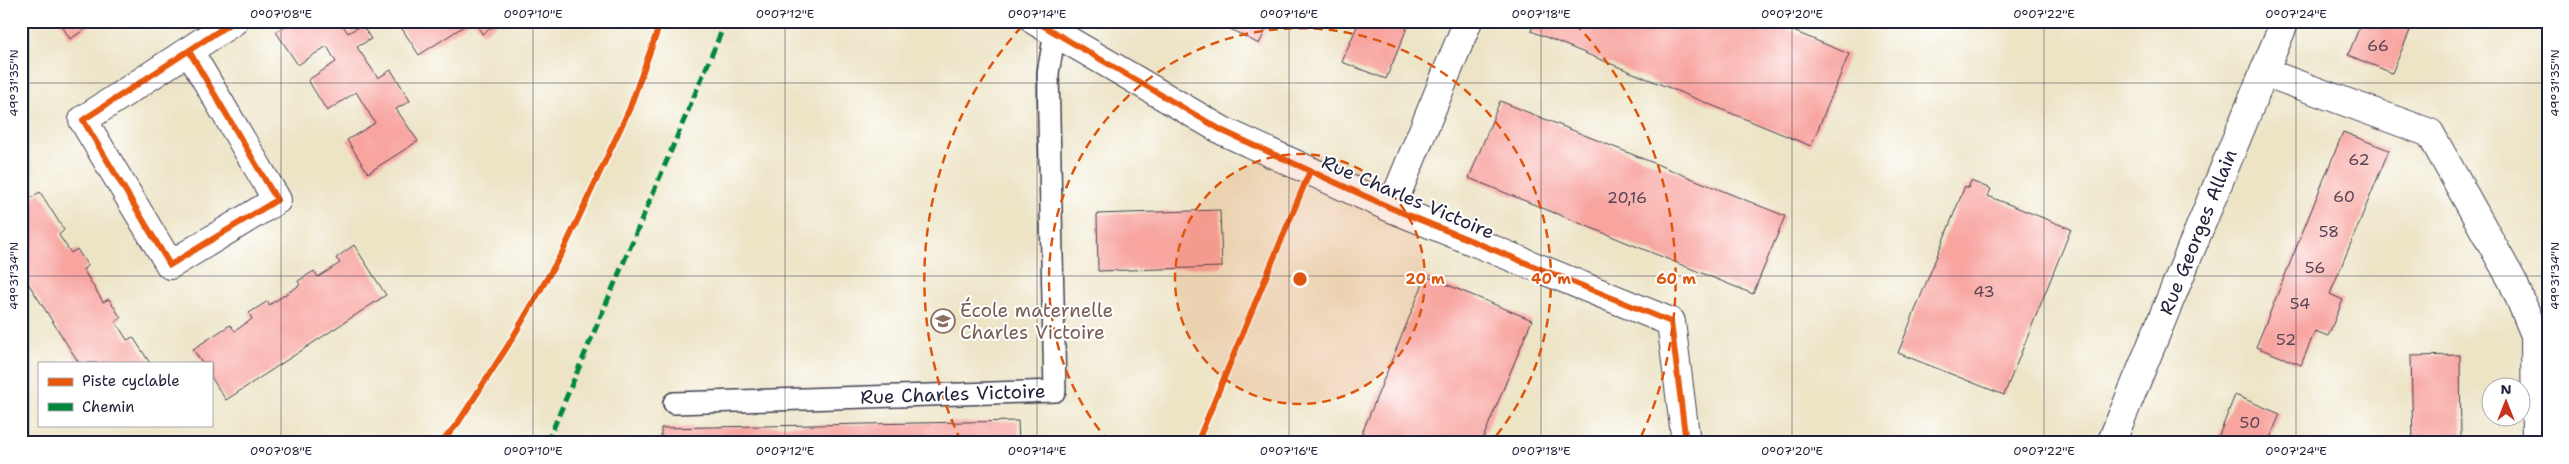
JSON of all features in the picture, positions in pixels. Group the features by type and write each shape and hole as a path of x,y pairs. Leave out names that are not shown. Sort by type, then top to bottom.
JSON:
{"street":[{"path":"189,51 277,200 170,265 83,120 234,21"},
{"path":"1391,208 1468,21"},
{"name":"Rue Georges Allain","path":"2111,443 2285,21"},
{"name":"Rue Charles Victoire","path":"1045,27 1223,131 1391,208 1671,322 1686,443"},
{"path":"2264,72 2430,134 2513,282 2535,335 2536,443"}],"lane":[{"name":"Rue Charles Victoire","path":"674,403 1054,391 1048,73 1045,27"}],"building":[{"path":"59,21 98,21 70,39"},
{"path":"293,21 340,21 348,33 362,25 371,39 357,47 378,78 391,70 410,101 396,109 418,141 368,173 347,140 375,123 356,92 327,111 308,80 336,62 327,46 298,65 276,32"},
{"path":"397,21 472,21 419,55"},
{"path":"475,21 502,21 482,34"},
{"path":"1215,21 1270,21 1259,44"},
{"path":"1359,21 1410,21 1386,79 1342,62"},
{"path":"1535,21 1769,21 1849,54 1811,146 1531,31"},
{"path":"2362,21 2414,21 2392,73 2348,55"},
{"path":"1500,101 1785,216 1753,294 1469,178"},
{"path":"2343,132 2389,150 2330,294 2343,300 2328,336 2315,331 2301,365 2256,347"},
{"path":"1971,181 1991,189 1988,196 2071,229 2004,395 1898,353 1965,186 1968,188"},
{"path":"40,192 64,230 59,235 71,253 77,249 88,266 83,269 103,302 109,299 121,318 116,322 127,340 133,337 149,362 78,362 21,272 21,204"},
{"path":"1220,210 1222,267 1098,271 1097,214"},
{"path":"354,245 386,295 226,400 212,379 212,362 201,362 193,349 230,325 235,331 252,319 249,313 268,301 269,305 300,285 298,281 314,271 318,277 340,263 336,258"},
{"path":"1426,276 1532,320 1481,443 1358,443"},
{"path":"2460,355 2461,443 2413,443 2411,356"},
{"path":"2235,395 2280,414 2268,443 2216,443"},
{"path":"1018,421 1019,443 661,443 661,428"}],"marked path":[{"path":"547,443 726,21"}],"cycle path":[{"path":"189,51 277,200 170,265 83,120 234,21"},
{"path":"441,443 458,423 509,344 563,251 629,110 661,21"},
{"path":"1035,21 1223,131 1391,208 1671,322 1686,443"},
{"path":"1197,443 1310,171"}],"place":[{"name":"École maternelle Charles Victoire","path":"943,321"}]}
